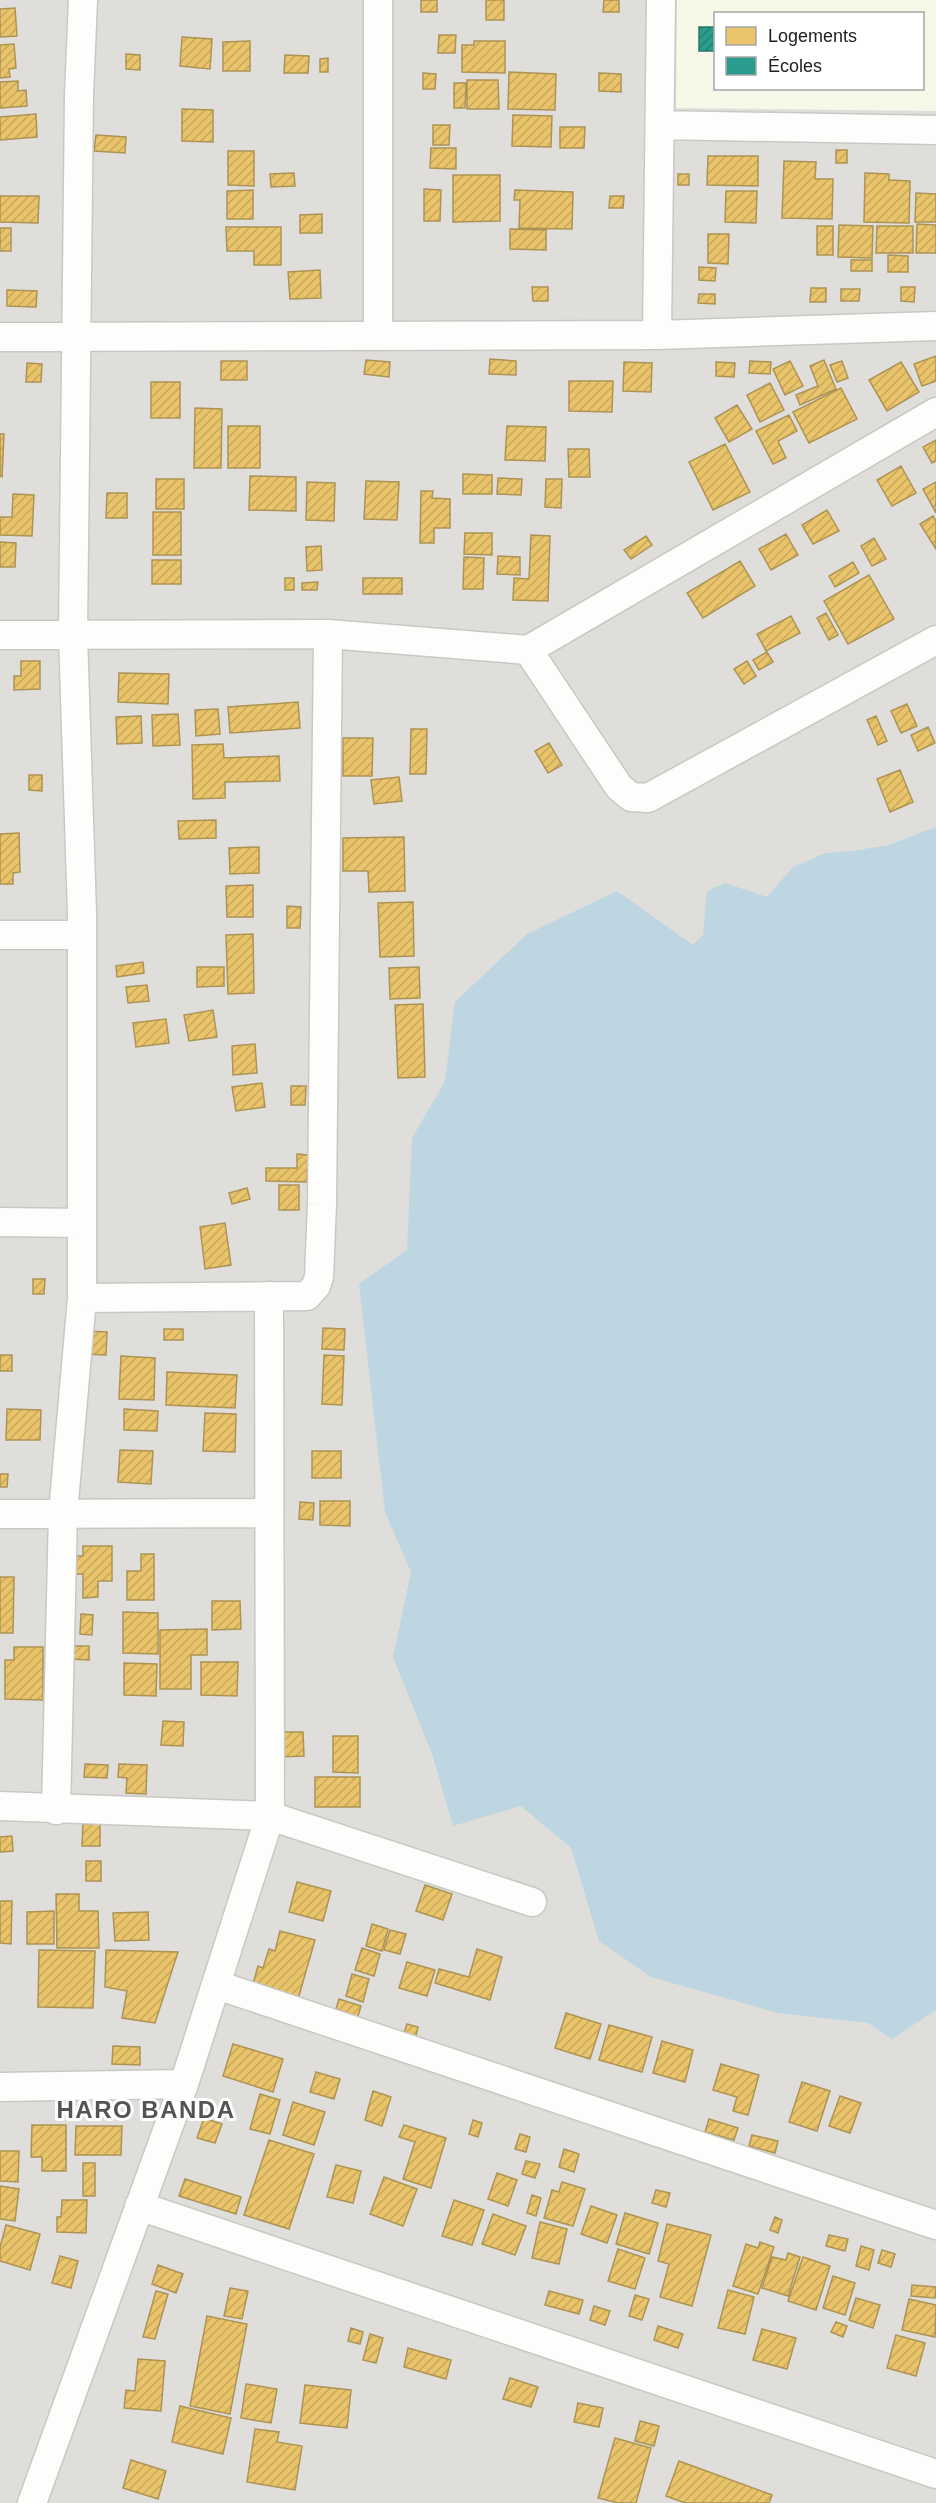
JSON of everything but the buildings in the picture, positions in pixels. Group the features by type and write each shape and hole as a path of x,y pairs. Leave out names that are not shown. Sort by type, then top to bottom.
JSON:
{"street":[{"path":"56,1810 63,1513 82,1298 82,936 73,635 79,95 83,0"},
{"path":"378,0 378,336"},
{"path":"657,335 661,0"},
{"path":"660,125 936,130"},
{"path":"0,337 657,335 936,326"},
{"path":"0,635 328,634 528,650 936,412"},
{"path":"82,1298 307,1296 316,1286 319,1277 322,1204 328,634"},
{"path":"528,650 620,787 631,797 648,798 936,640"},
{"path":"0,935 82,936"},
{"path":"0,1222 82,1223"},
{"path":"32,2503 184,2084 270,1816 268,1296"},
{"path":"0,1514 268,1513"},
{"path":"0,1806 56,1810 270,1816 532,1902"},
{"path":"217,1985 936,2225"},
{"path":"0,2087 184,2084"},
{"path":"139,2206 936,2474"}],"shaded area":[{"path":"0,0 936,0 936,2503 0,2503"},
{"path":"677,0 936,0 936,111 676,108"}],"water":[{"path":"936,827 936,2010 892,2039 868,2023 778,2013 651,1977 599,1941 571,1848 521,1806 453,1826 432,1754 393,1657 411,1572 385,1512 359,1284 407,1250 412,1138 445,1081 455,1002 527,934 617,891 693,945 703,935 707,891 725,883 767,897 793,867 826,853 889,845"}],"district":[{"name":"HARO BANDA","path":"146,2110"}]}
